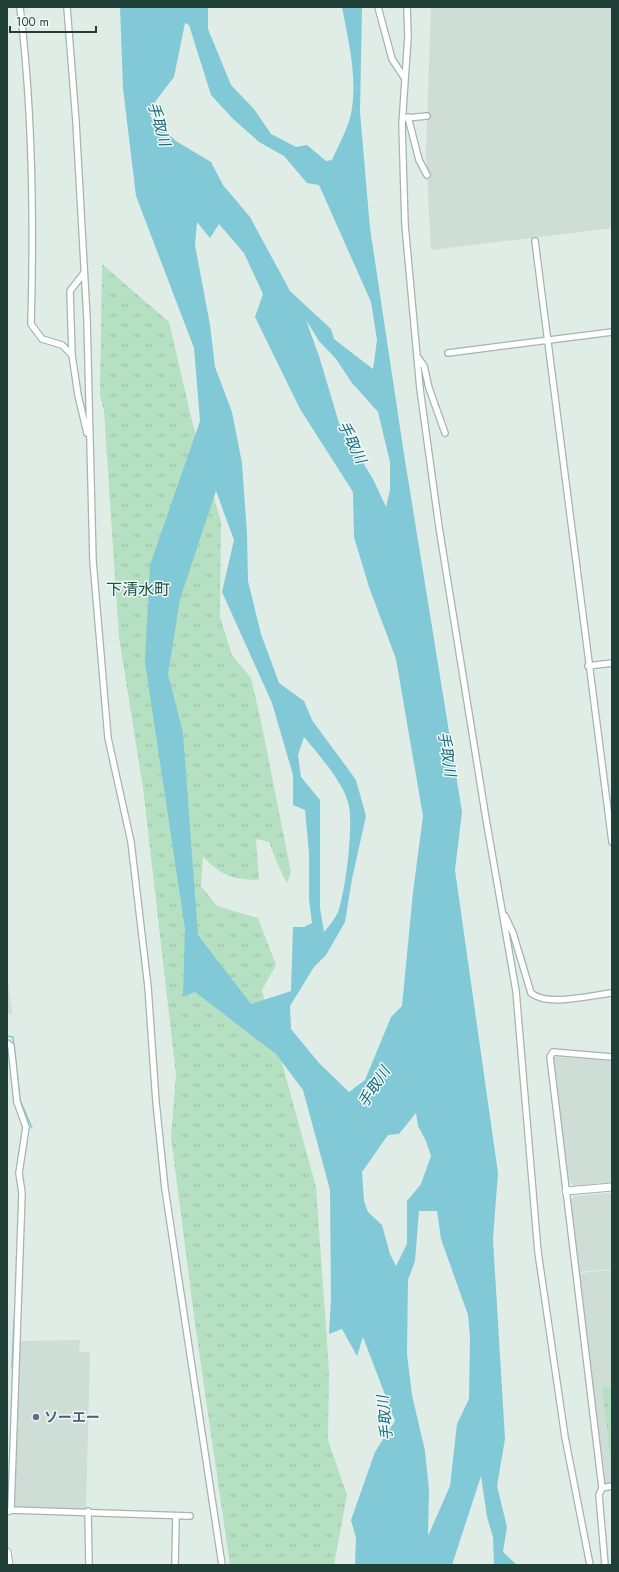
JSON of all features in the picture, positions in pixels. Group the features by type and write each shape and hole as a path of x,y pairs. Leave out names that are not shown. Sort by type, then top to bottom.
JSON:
{"street":[{"path":"20,7 24,43 33,177 31,324 42,339 62,345 72,355"},
{"path":"67,7 76,122 84,273 93,560 108,738 130,842 148,987 156,1102 165,1189 222,1565"},
{"path":"378,7 392,59 405,79"},
{"path":"407,7 408,36 405,79 405,225 417,356 440,535 516,991 538,1252 565,1437 590,1565"},
{"path":"405,118 427,116"},
{"path":"405,118 419,160 426,175"},
{"path":"534,241 612,842"},
{"path":"84,273 70,291 72,355 78,395 90,443"},
{"path":"448,353 612,332"},
{"path":"417,356 424,366 429,388 445,433"},
{"path":"588,666 612,663"},
{"path":"504,915 513,933 531,993 536,998 550,1000 612,993"},
{"path":"7,1043 11,1046 17,1102 26,1127 19,1173 22,1192 9,1511 88,1511 190,1516"},
{"path":"605,1565 599,1496 602,1488 550,1057 553,1052 612,1056"},
{"path":"566,1191 612,1187"},
{"path":"602,1488 612,1486"},
{"path":"88,1511 89,1565"},
{"path":"175,1565 176,1516"},
{"path":"7,1552 9,1565"}],"shaded area":[{"path":"431,7 612,7 612,228 431,250 426,152"},
{"path":"7,970 12,1014 7,1014"},
{"path":"554,1057 612,1061 612,1182 574,1186 567,1180"},
{"path":"612,1193 612,1269 578,1272 569,1203 574,1196"},
{"path":"612,1270 612,1483 606,1484 578,1273"},
{"name":"ソーエー","path":"80,1340 79,1351 90,1353 86,1509 15,1507 20,1341"}],"green space":[{"path":"102,264 169,322 192,421 221,522 220,617 232,655 251,678 291,872 287,883 269,842 256,839 259,880 242,879 229,876 217,869 203,857 201,886 217,906 258,918 276,965 262,990 316,1187 329,1370 328,1440 347,1495 334,1565 230,1565 195,1324 171,1137 176,1075 143,788 119,638 104,411 100,396"},
{"path":"612,1386 612,1472 602,1388"}],"water":[{"name":"手取川","path":"120,7 208,7 208,29 231,85 254,109 271,134 296,147 307,145 326,161 332,160 349,121 353,95 353,70 342,7 362,7 360,112 370,228 404,454 462,812 455,870 498,1173 493,1239 505,1439 497,1486 507,1527 503,1552 517,1565 494,1565 493,1537 487,1517 481,1476 452,1565 355,1565 356,1538 351,1520 375,1452 395,1421 363,1337 357,1356 342,1329 329,1334 331,1299 330,1190 303,1090 276,1054 195,992 183,996 185,929 145,662 150,565 200,421 194,348 136,196 123,88","holes":["185,23 189,25 211,95 233,119 259,142 284,156 307,183 319,185 371,302 377,340 373,369 334,339 331,329 290,291 250,217 223,185 211,162 176,141 150,116 155,102 174,77","197,222 210,238 219,224 244,253 263,294 255,317 300,409 353,492 354,537 369,587 396,659 423,816 413,892 402,1006 391,1017 365,1080 349,1092 319,1063 291,1029 290,1006 314,967 326,955 345,922 352,879 366,816 356,780 312,720 304,701 279,683 261,634 248,581 247,533 242,463 232,412 215,367 210,325 195,245","306,320 319,341 336,359 352,383 378,412 390,462 390,490 386,507 373,479 339,423 319,356","216,491 234,540 222,592 272,703 293,775 293,805 305,810 309,853 309,900 312,923 304,927 293,927 291,991 251,1004 198,935 183,733 168,674 180,599","304,737 337,779 349,806 350,829 344,889 338,912 334,920 324,932 320,908 320,800 301,777 298,755","416,1113 418,1126 426,1141 431,1156 421,1184 407,1201 407,1244 396,1266 390,1254 382,1225 368,1212 364,1201 362,1172 388,1135 399,1134","419,1211 437,1211 441,1239 468,1315 470,1337 469,1399 457,1424 450,1486 428,1536 429,1490 425,1451 412,1395 407,1354 408,1280 415,1261"]}],"waterway":[{"path":"7,1036 13,1037 20,1100 32,1128"},
{"path":"12,1368 14,1320"}],"place":[{"name":"ソーエー","path":"36,1417"}],"district":[{"name":"下清水町","path":"138,589"}]}
